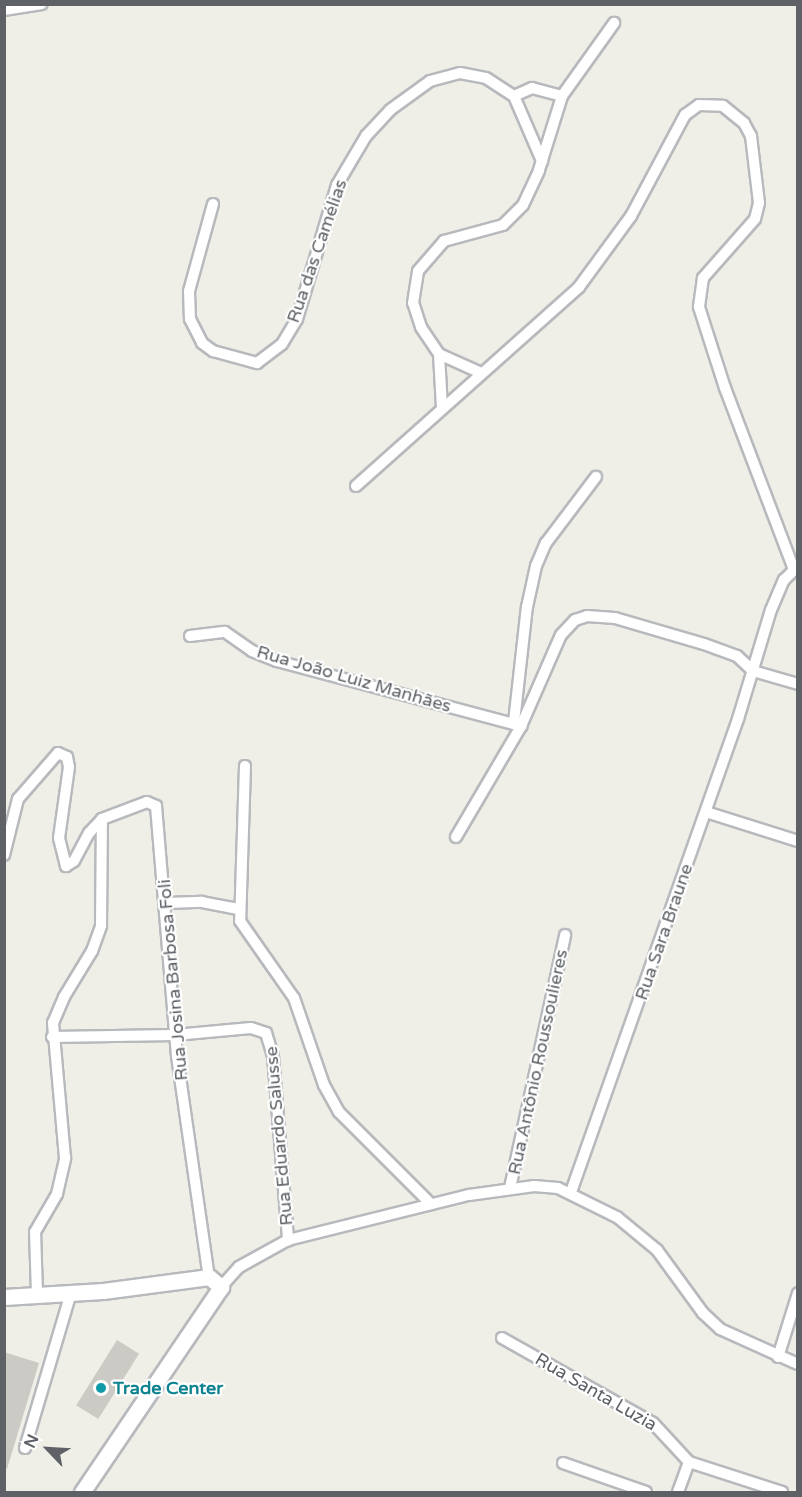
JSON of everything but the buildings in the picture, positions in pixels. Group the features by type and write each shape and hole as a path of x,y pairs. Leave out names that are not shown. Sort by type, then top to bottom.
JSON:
{"street":[{"path":"4,10 42,4"},
{"path":"442,408 439,354 417,320 413,293 418,272 444,241 487,231 515,216 532,189 562,96 614,23"},
{"name":"Rua das Camélias","path":"213,204 189,291 190,319 202,343 213,351 257,363 282,344 297,319 337,185 366,136 390,110 430,81 444,75 480,76 514,96"},
{"path":"542,161 514,96 532,88 562,96"},
{"path":"356,486 579,287 607,253 685,115 699,105 723,106 744,123 751,136 759,203 755,219 703,278 699,307 725,388 796,568"},
{"path":"439,354 481,373"},
{"path":"518,724 527,607 536,566 546,543 596,477"},
{"name":"Rua Sara Braune","path":"571,1192 706,812 777,593 796,568"},
{"path":"456,837 518,724 561,635 575,620 587,616 615,618 704,644 737,656 753,671 798,684"},
{"name":"Rua João Luiz Manhães","path":"190,636 225,632 263,657 518,724"},
{"path":"4,855 18,799 31,779 58,753 67,756 69,767 59,838 64,865 74,861 88,833 102,819"},
{"path":"245,766 238,909 249,939 294,998 324,1085 339,1112 431,1204"},
{"name":"Rua Josina Barbosa Foli","path":"102,819 142,803 150,802 158,809 167,903 174,1035 209,1277"},
{"path":"706,812 798,841"},
{"path":"37,1294 35,1232 57,1194 65,1158 52,1037 57,1011 92,951 101,926 102,819"},
{"path":"167,903 202,902 238,909"},
{"name":"Rua Antônio Roussoulieres","path":"510,1188 565,935"},
{"name":"Rua Eduardo Salusse","path":"52,1037 174,1035 251,1028 270,1037 288,1240"},
{"path":"82,1492 221,1287 239,1267 288,1240 431,1204 510,1188 534,1186 571,1192 617,1217 657,1250 703,1313 720,1329 778,1357 798,1364"},
{"path":"4,1298 71,1293 209,1277 221,1287"},
{"path":"25,1448 71,1293"},
{"path":"778,1357 798,1293"},
{"name":"Rua Santa Luzia","path":"502,1338 653,1423 689,1462 782,1492"},
{"path":"678,1492 689,1462"},
{"path":"562,1463 646,1492"}],"place":[{"name":"Trade Center","path":"101,1388"}]}
